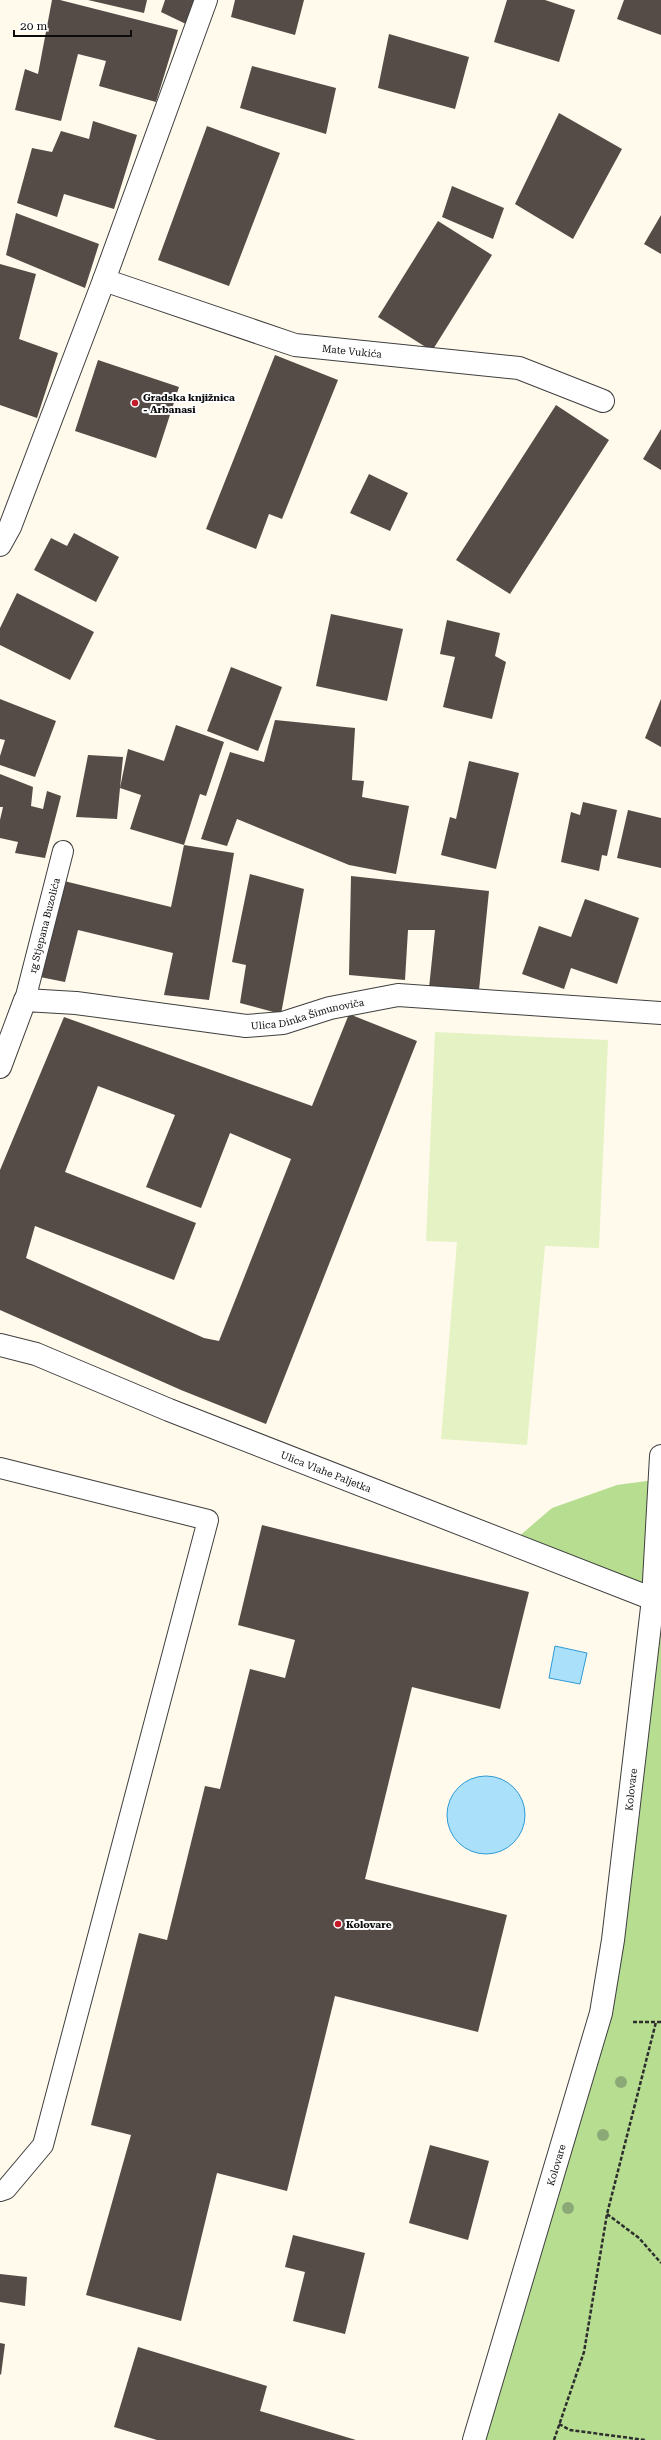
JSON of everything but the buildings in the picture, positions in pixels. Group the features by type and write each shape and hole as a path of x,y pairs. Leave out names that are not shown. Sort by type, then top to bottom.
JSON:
{"street":[{"path":"0,545 10,527 104,280 206,0"},
{"name":"Mate Vukića","path":"104,280 295,345 519,368 603,401"},
{"name":"Ulica Dinka Šimunoviča","path":"25,1000 76,1003 246,1026 283,1023 330,1008 398,995 661,1013"},
{"path":"0,1068 25,1000"},
{"name":"Ulica Vlahe Paljetka","path":"0,1345 36,1354 169,1410 653,1599"},
{"name":"Kolovare","path":"474,2440 601,2014 614,1932 653,1599 661,1456"}],"lane":[{"name":"rg Stjepana Buzolića","path":"25,1000 63,851"},
{"path":"0,1471 208,1520 43,2145 6,2189 0,2191"}],"path":[{"path":"554,2440 584,2352 607,2214 656,2022"},
{"path":"607,2214 639,2238 661,2263"},
{"path":"559,2424 570,2430 645,2440"}],"green space":[{"path":"435,1032 608,1040 599,1248 545,1246 527,1445 441,1439 457,1242 426,1241"},
{"path":"661,1479 661,2440 474,2440 601,2013 653,1599 510,1544 552,1508 617,1485"}],"water":[{"path":"555,1646 587,1653 580,1684 549,1678"},
{"path":"486,1776 501,1779 513,1788 522,1800 525,1815 522,1830 513,1842 501,1851 486,1854 471,1851 459,1842 450,1830 447,1815 450,1800 459,1788 471,1779"}],"place":[{"name":"Gradska knjižnica - Arbanasi","path":"135,403"},
{"name":"Kolovare","path":"338,1924"}]}
